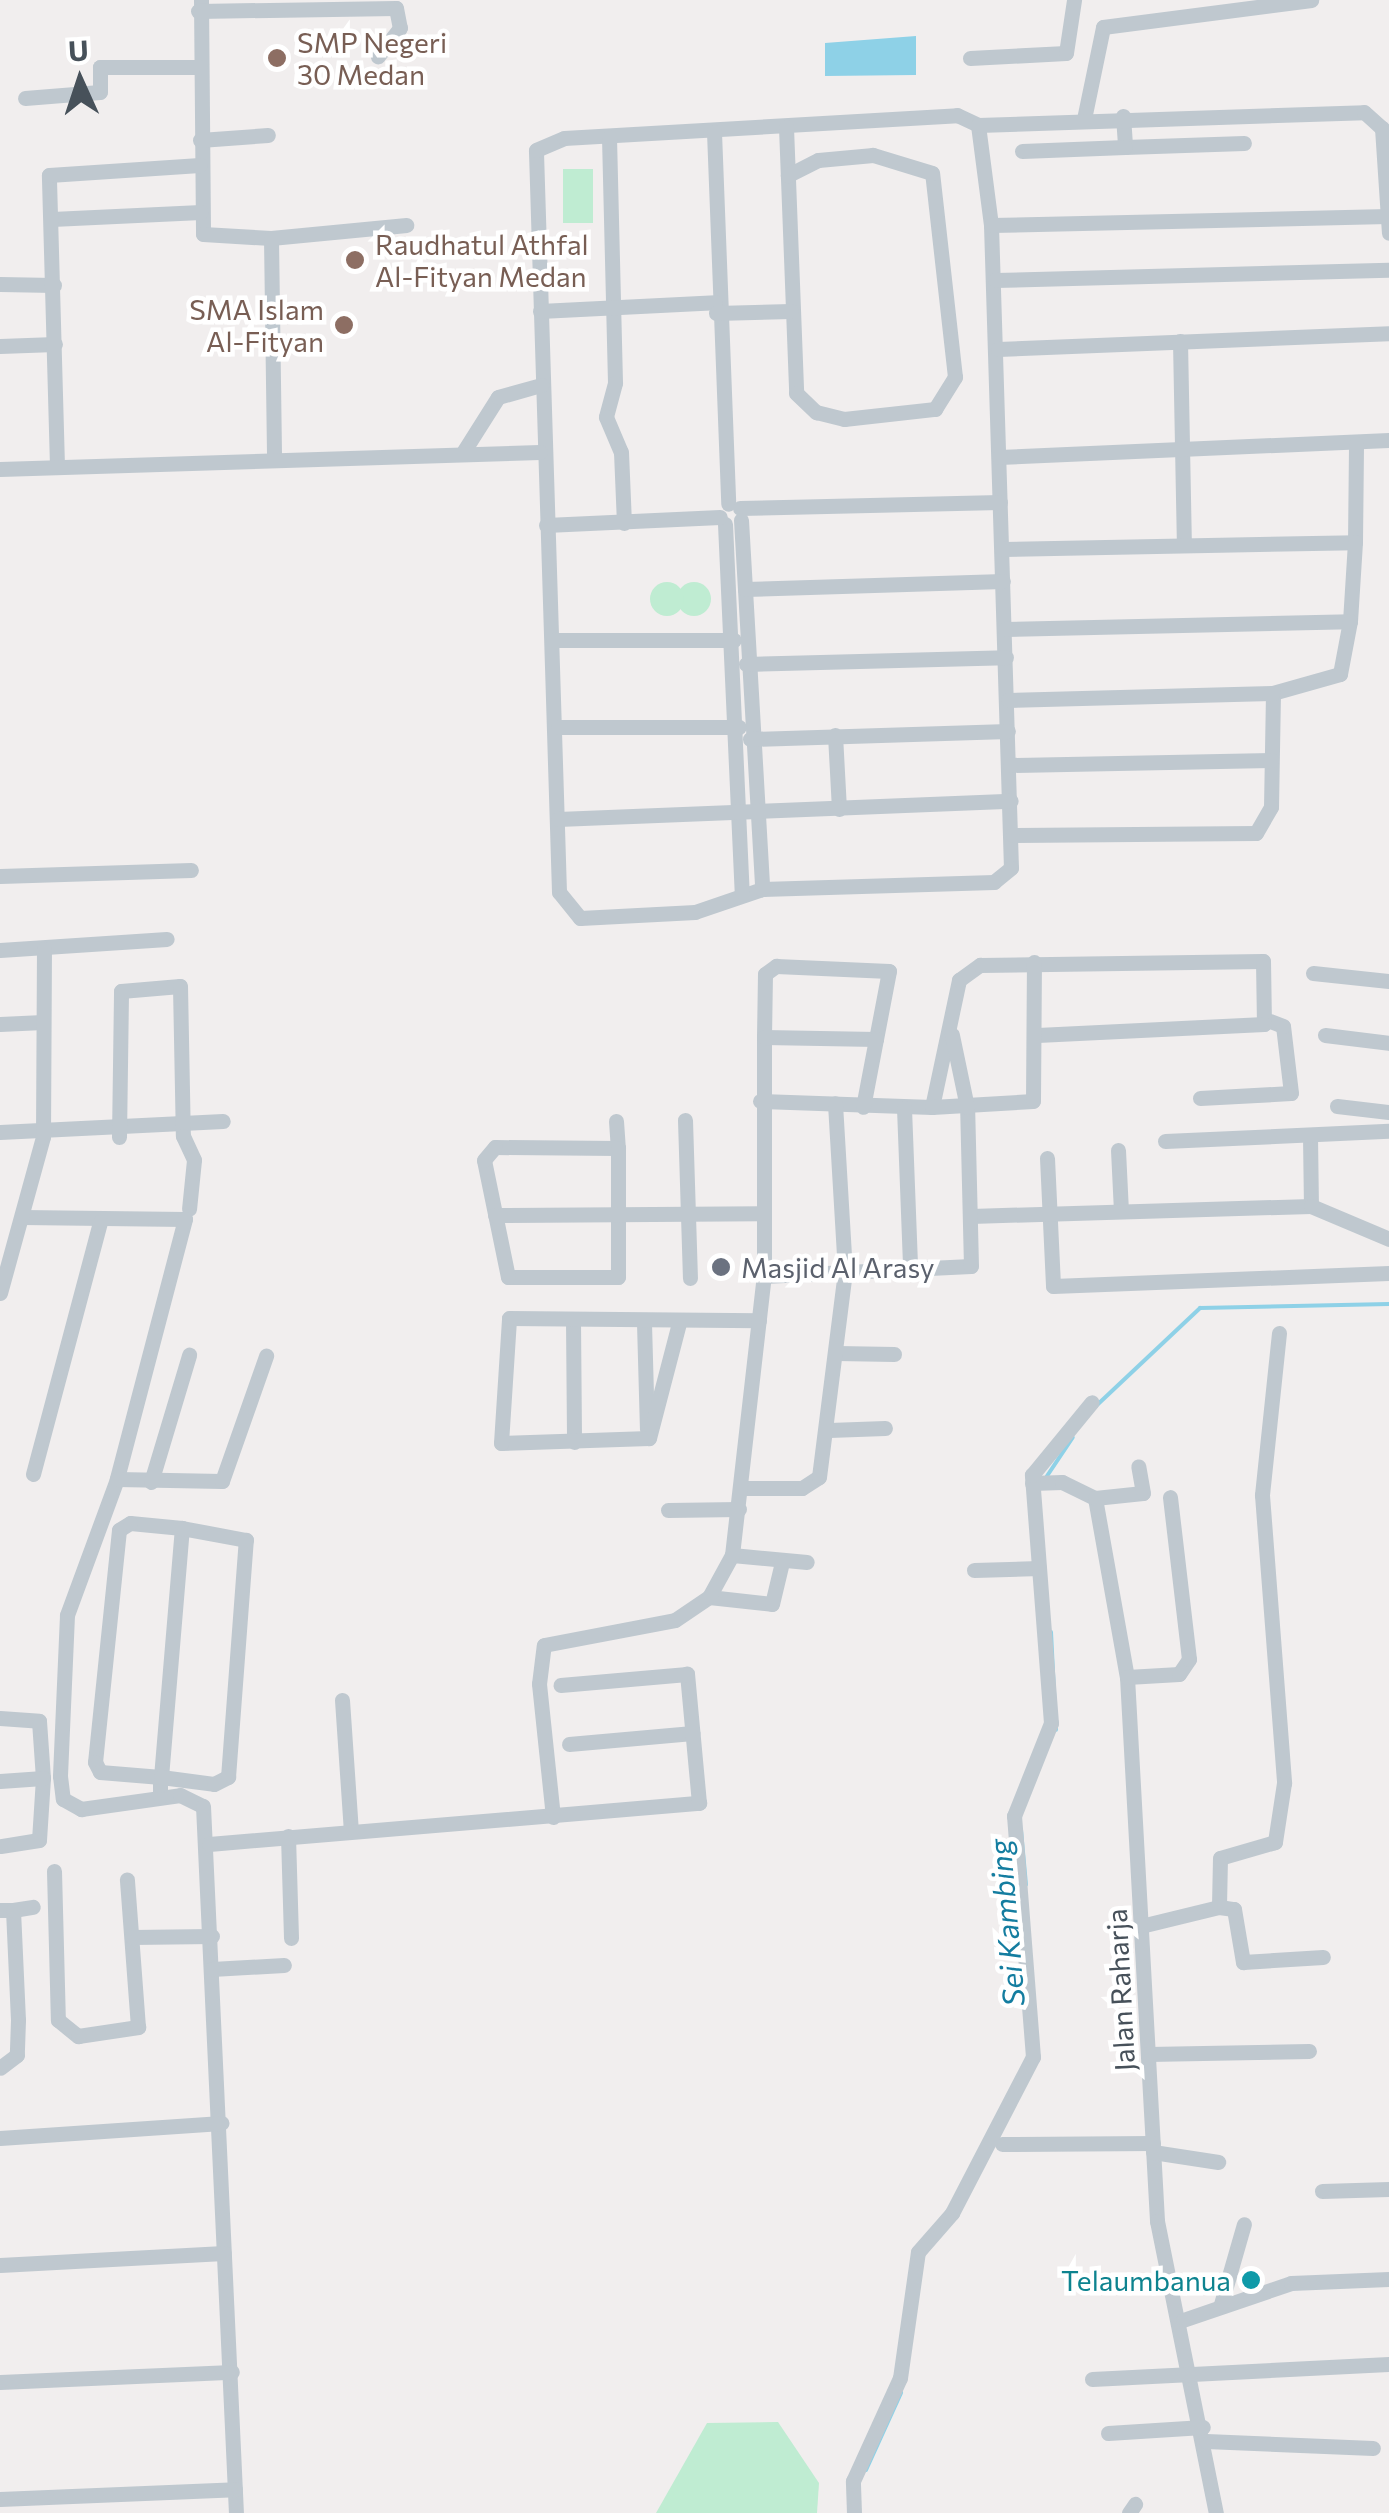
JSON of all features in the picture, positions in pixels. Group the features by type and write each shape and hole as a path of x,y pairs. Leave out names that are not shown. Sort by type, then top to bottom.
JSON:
{"street":[{"path":"970,58 1066,52 1074,0"},
{"path":"1084,118 1103,27 1310,0"},
{"path":"378,56 400,28 396,8 200,5 200,212 207,238 270,238 406,225"},
{"path":"25,98 100,92 100,67 200,68"},
{"path":"978,125 991,225 998,350 1011,868 994,882 762,889 742,892 695,912 580,918 562,904 558,728 540,452 540,311 532,158 552,140 957,116 978,125 1123,116 1364,112 1382,128 1389,233"},
{"path":"1123,116 1125,146"},
{"path":"786,128 796,393 816,412 896,417 935,409 950,395 932,172 873,155 818,160 788,175"},
{"path":"714,132 715,308 731,515 745,589 746,664 762,889"},
{"path":"200,140 268,136"},
{"path":"609,137 616,308 606,417 620,452 624,523"},
{"path":"1022,151 1244,143"},
{"path":"57,466 52,171 200,165"},
{"path":"52,219 200,212"},
{"path":"991,225 1388,216"},
{"path":"270,238 274,458"},
{"path":"994,280 1389,270"},
{"path":"0,284 54,285"},
{"path":"540,311 791,311"},
{"path":"998,350 1389,332"},
{"path":"1180,342 1184,545"},
{"path":"0,346 55,344"},
{"path":"462,454 498,397 541,384"},
{"path":"999,457 1389,440"},
{"path":"1008,700 1273,693 1340,674 1350,622 1356,444"},
{"path":"0,469 540,452"},
{"path":"546,525 1000,502"},
{"path":"731,515 726,640 728,728 732,814 742,892"},
{"path":"1002,549 1355,542"},
{"path":"745,589 1003,581"},
{"path":"1005,629 1350,622"},
{"path":"553,640 745,639"},
{"path":"746,664 1006,657"},
{"path":"1013,835 1245,837 1268,819 1273,693"},
{"path":"558,728 728,728 750,733 835,735 1008,731"},
{"path":"835,735 840,810"},
{"path":"1010,764 1271,760"},
{"path":"558,820 1012,802"},
{"path":"0,876 191,870"},
{"path":"0,950 168,939"},
{"path":"0,1293 44,1133 44,949"},
{"path":"932,1106 966,970 1034,962 1258,956 1270,1020"},
{"path":"760,1101 904,1108 1031,1102 1038,1035 1034,962"},
{"path":"552,1817 539,1684 544,1645 648,1632 709,1597 732,1554 764,1276 760,1101 765,974 776,966 889,971 864,1106"},
{"path":"1313,973 1389,981"},
{"path":"120,1132 118,1000 126,988 182,988 183,1131 194,1160 188,1209"},
{"path":"1038,1035 1270,1020 1283,1026 1291,1093 1200,1098"},
{"path":"0,1024 43,1022"},
{"path":"764,1276 910,1265 971,1266 967,1106 952,1033"},
{"path":"1325,1035 1389,1044"},
{"path":"764,1038 876,1038"},
{"path":"741,1488 812,1484 829,1430 845,1272 835,1103"},
{"path":"1338,1106 1389,1112"},
{"path":"904,1108 910,1265"},
{"path":"685,1120 690,1278"},
{"path":"616,1121 618,1148 620,1216 618,1277 515,1282 495,1215 488,1150 618,1148"},
{"path":"0,1132 183,1131 223,1122"},
{"path":"1165,1141 1389,1131"},
{"path":"1310,1136 1311,1206"},
{"path":"1118,1150 1122,1211"},
{"path":"1047,1158 1052,1286 1389,1274"},
{"path":"972,1216 1311,1206 1389,1240"},
{"path":"495,1215 761,1213"},
{"path":"22,1217 100,1222 185,1219 117,1480 64,1630 60,1788 81,1809 160,1797 200,1802 208,1844 236,2513"},
{"path":"33,1474 100,1222"},
{"path":"647,1439 500,1440 502,1324 760,1320"},
{"path":"573,1321 574,1442"},
{"path":"647,1439 680,1322"},
{"path":"644,1323 647,1439"},
{"path":"1219,1907 1220,1858 1275,1842 1284,1784 1262,1495 1279,1333"},
{"path":"150,1482 188,1354"},
{"path":"837,1354 894,1354"},
{"path":"117,1480 150,1482 226,1476 266,1356"},
{"path":"854,2513 853,2481 900,2378 918,2252 952,2213 1033,2056 1014,1806 1051,1723 1034,1482 1092,1402"},
{"path":"829,1430 885,1428"},
{"path":"1034,1482 1062,1482 1096,1498 1143,1493 1138,1466"},
{"name":"Jalan Raharja","path":"1096,1498 1127,1677 1145,1925 1157,2221 1183,2320 1216,2513"},
{"path":"1127,1677 1179,1674 1189,1659 1170,1498"},
{"path":"668,1510 739,1509"},
{"path":"130,1522 182,1528 246,1540 228,1776 214,1784 100,1772 94,1762 119,1530 130,1522"},
{"path":"160,1797 182,1528"},
{"path":"732,1554 807,1562"},
{"path":"709,1597 772,1604 782,1562"},
{"path":"974,1570 1038,1568"},
{"path":"208,1844 696,1806 686,1674 560,1685"},
{"path":"342,1700 351,1830"},
{"path":"0,1718 39,1721 43,1778 40,1840 0,1846"},
{"path":"569,1744 693,1733"},
{"path":"0,1781 43,1778"},
{"path":"288,1836 292,1938"},
{"path":"54,1871 64,2033 135,2031 127,1879"},
{"path":"0,2068 17,2055 6,1910 34,1907"},
{"path":"1145,1925 1219,1907 1234,1909 1243,1962 1323,1957"},
{"path":"132,1937 212,1936"},
{"path":"212,1968 284,1964"},
{"path":"1148,2054 1309,2051"},
{"path":"0,2138 221,2123"},
{"path":"1002,2144 1153,2147 1218,2162"},
{"path":"1322,2191 1389,2189"},
{"path":"1220,2304 1244,2224"},
{"path":"0,2264 224,2254"},
{"path":"1183,2320 1220,2304 1291,2283 1389,2279"},
{"path":"1092,2378 1389,2364"},
{"path":"0,2382 232,2372"},
{"path":"1108,2433 1204,2434 1373,2448"},
{"path":"0,2500 234,2489"}],"green space":[{"path":"563,169 593,169 593,223 563,223"},
{"path":"667,582 679,587 684,599 679,611 667,616 655,611 650,599 655,587"},
{"path":"694,582 706,587 711,599 706,611 694,616 682,611 677,599 682,587"},
{"path":"778,2422 819,2483 817,2513 656,2513 707,2423"}],"water":[{"path":"916,36 916,75 825,76 825,43"}],"waterway":[{"name":"Sei Kambing","path":"1096,1406 1200,1308 1389,1304"},
{"name":"Sei Kambing","path":"1045,1479 1073,1437"},
{"path":"1051,1632 1056,1730"},
{"path":"1021,1830 1026,1885"},
{"name":"Sei Kambing","path":"866,2470 901,2393"}],"place":[{"name":"SMP Negeri 30 Medan","path":"277,58"},
{"name":"Raudhatul Athfal Al-Fityan Medan","path":"355,260"},
{"name":"SMA Islam Al-Fityan","path":"344,325"},
{"name":"Masjid Al Arasy","path":"721,1267"},
{"name":"Telaumbanua","path":"1251,2280"}]}
